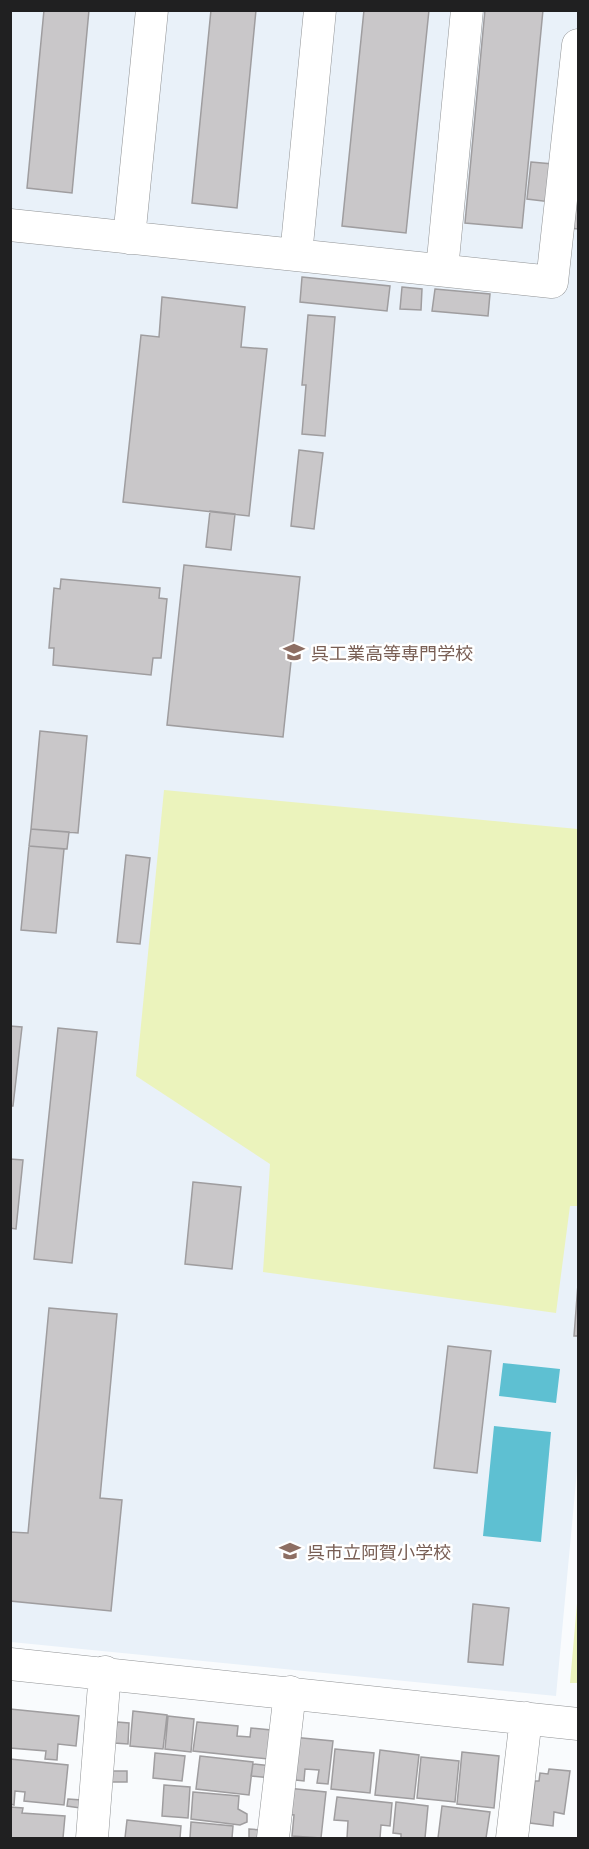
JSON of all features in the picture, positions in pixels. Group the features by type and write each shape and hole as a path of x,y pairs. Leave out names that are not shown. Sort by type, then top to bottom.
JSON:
{"street":[{"path":"129,238 152,10"},
{"path":"296,255 320,10"},
{"path":"442,270 467,10"},
{"path":"10,225 552,282 579,45"},
{"path":"10,1664 105,1672 579,1724"},
{"path":"92,1839 105,1672"},
{"path":"273,1839 290,1692"},
{"path":"512,1839 526,1718"}],"shaded area":[{"name":"呉工業高等専門学校","path":"10,11 578,11 578,1460 556,1696 11,1642"}],"green space":[{"path":"164,790 578,829 578,1206 570,1206 556,1313 263,1272 270,1164 136,1076"},
{"path":"578,1592 578,1683 570,1683"}],"water":[{"path":"503,1363 560,1369 556,1403 499,1396"},
{"path":"494,1426 551,1432 541,1542 483,1536"}],"building":[{"path":"44,10 89,10 72,193 27,188"},
{"path":"211,10 256,10 237,208 192,203"},
{"path":"364,10 429,10 406,233 342,226"},
{"path":"485,10 543,10 522,228 465,223"},
{"path":"531,162 553,164 551,202 527,199"},
{"path":"571,205 578,205 578,229 569,228"},
{"path":"302,277 390,286 387,311 300,302"},
{"path":"402,287 422,289 421,310 400,309"},
{"path":"435,289 490,294 488,316 432,311"},
{"path":"162,297 245,307 241,347 267,349 249,516 123,502 141,335 159,337"},
{"path":"308,315 335,317 325,436 302,434 306,385 302,385"},
{"path":"299,450 323,453 314,529 291,526"},
{"path":"210,511 235,514 231,550 206,547"},
{"path":"184,565 300,577 283,737 167,725"},
{"path":"61,579 160,588 159,598 167,599 161,658 153,658 151,675 53,665 54,648 49,648 54,588 60,589"},
{"path":"40,731 87,736 78,833 31,829"},
{"path":"31,829 69,832 67,849 29,846"},
{"path":"29,846 64,849 56,933 21,930"},
{"path":"126,855 150,858 140,944 117,942"},
{"path":"10,1026 22,1027 13,1106 10,1106"},
{"path":"58,1028 97,1032 72,1263 34,1259"},
{"path":"10,1159 23,1160 16,1229 10,1228"},
{"path":"193,1182 241,1187 232,1269 185,1264"},
{"path":"578,1284 578,1336 574,1336"},
{"path":"49,1308 117,1314 100,1498 122,1500 111,1611 10,1601 10,1532 28,1533"},
{"path":"448,1346 491,1351 477,1473 434,1468"},
{"path":"473,1604 509,1608 503,1665 468,1662"},
{"path":"10,1709 79,1716 76,1746 58,1744 57,1760 45,1759 46,1751 10,1748"},
{"path":"133,1711 167,1715 163,1749 130,1746"},
{"path":"168,1716 194,1719 191,1752 165,1749"},
{"path":"117,1722 129,1723 128,1744 114,1743"},
{"path":"197,1722 238,1726 237,1736 250,1737 251,1728 271,1730 268,1759 193,1751"},
{"path":"292,1737 333,1741 328,1784 317,1783 319,1770 305,1769 304,1781 287,1779"},
{"path":"335,1749 374,1753 370,1793 331,1789"},
{"path":"380,1750 419,1755 414,1799 375,1795"},
{"path":"462,1752 499,1756 494,1808 457,1804"},
{"path":"155,1753 185,1756 182,1781 153,1778"},
{"path":"200,1756 253,1762 249,1795 196,1789"},
{"path":"421,1757 459,1761 455,1802 417,1798"},
{"path":"10,1759 68,1765 64,1805 24,1801 25,1792 15,1791 14,1805 10,1804"},
{"path":"253,1764 272,1766 271,1778 251,1776"},
{"path":"549,1769 570,1771 564,1814 554,1812 553,1826 530,1823 535,1781 539,1781 540,1773 548,1774"},
{"path":"106,1771 127,1771 127,1782 106,1782"},
{"path":"164,1785 190,1787 188,1818 162,1816"},
{"path":"287,1788 326,1792 321,1838 292,1836 294,1815 284,1814"},
{"path":"193,1792 239,1796 238,1809 247,1814 247,1822 240,1825 191,1819"},
{"path":"337,1797 392,1803 390,1826 381,1825 380,1838 347,1838 348,1821 334,1820"},
{"path":"68,1799 81,1800 80,1808 67,1806"},
{"path":"396,1802 428,1806 425,1838 401,1838 401,1834 393,1833"},
{"path":"442,1806 490,1812 486,1838 438,1838"},
{"path":"10,1807 23,1808 22,1813 65,1816 63,1838 10,1838"},
{"path":"127,1820 181,1826 180,1838 125,1838"},
{"path":"191,1822 233,1826 232,1838 190,1838"},
{"path":"249,1829 262,1830 261,1838 249,1838"}],"place":[{"name":"呉工業高等専門学校","path":"294,652"},
{"name":"呉市立阿賀小学校","path":"290,1551"}]}
